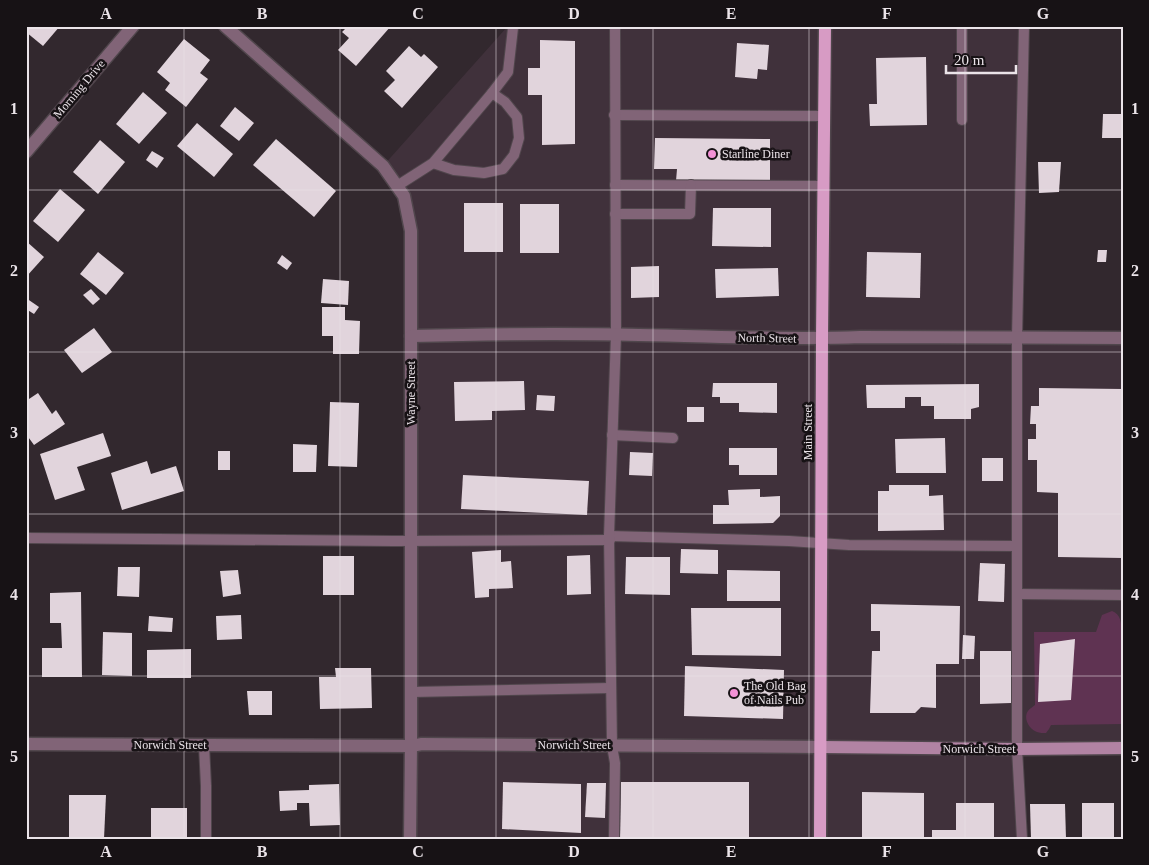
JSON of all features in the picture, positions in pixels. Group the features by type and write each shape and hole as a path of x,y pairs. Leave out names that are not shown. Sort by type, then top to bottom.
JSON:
{"main road":[{"name":"Main Street","path":"820,839 825,26"},
{"name":"Norwich Street","path":"820,747 1123,748"}],"street":[{"name":"Morning Drive","path":"26,152 133,26"},
{"name":"Wayne Street","path":"225,26 383,166 404,196 411,231 410,839"},
{"name":"North Street","path":"411,336 616,335 822,339 860,337 1123,338"},
{"name":"Norwich Street","path":"26,744 820,747"}],"lane":[{"path":"614,839 616,763 612,746 609,538 616,335 615,26"},
{"path":"962,26 962,120"},
{"path":"1022,839 1017,749 1017,337 1024,26"},
{"path":"397,186 433,163 508,72 513,28"},
{"path":"433,163 454,170 484,173 503,169 514,155 519,138 517,116 505,102 492,93"},
{"path":"614,114 824,116"},
{"path":"615,185 823,186"},
{"path":"615,214 690,214 691,185"},
{"path":"612,435 673,438"},
{"path":"26,538 411,540 609,538 789,541 849,545 1017,546"},
{"path":"1017,594 1123,595"},
{"path":"411,692 611,688"},
{"path":"204,745 206,839"}],"shaded area":[{"path":"508,26 1024,26 1017,337 1123,338 1123,748 1017,749 1022,839 410,839 411,336 404,196 383,166"},
{"path":"1112,611 1119,617 1121,633 1123,633 1123,724 1051,725 1046,733 1034,731 1026,717 1028,711 1035,705 1034,632 1096,632 1102,615"}],"building":[{"path":"26,26 60,26 43,46 26,32"},
{"path":"342,26 391,26 356,66 338,50 349,38 342,32 345,29"},
{"path":"184,39 210,60 200,73 208,79 186,107 165,90 170,83 157,72"},
{"path":"540,40 575,41 575,144 542,145 542,95 528,95 528,68 540,68"},
{"path":"737,43 769,45 767,70 758,69 757,79 735,77"},
{"path":"409,46 421,57 424,54 438,67 402,108 384,91 395,80 386,71"},
{"path":"926,57 927,125 870,126 869,104 877,104 876,58"},
{"path":"143,92 167,113 139,144 116,124"},
{"path":"235,107 254,123 239,141 220,126"},
{"path":"1103,114 1123,114 1123,138 1102,138"},
{"path":"197,123 233,154 214,177 177,146"},
{"name":"Starline Diner","path":"655,138 770,139 770,182 676,181 677,169 654,169"},
{"path":"276,139 336,191 314,217 253,165"},
{"path":"100,140 125,162 98,194 73,172"},
{"path":"152,151 164,158 157,168 146,160"},
{"path":"1038,162 1061,162 1059,192 1039,193"},
{"path":"60,189 85,210 58,242 33,221"},
{"path":"464,203 503,203 503,252 464,252"},
{"path":"520,204 559,204 559,253 520,253"},
{"path":"713,208 771,208 771,247 712,246"},
{"path":"26,241 44,257 26,277"},
{"path":"1098,250 1107,250 1106,262 1097,262"},
{"path":"98,252 124,273 106,295 80,274"},
{"path":"867,252 921,253 920,298 866,297"},
{"path":"282,255 292,263 287,270 277,263"},
{"path":"659,266 659,297 631,298 631,267"},
{"path":"778,268 779,296 716,298 715,269"},
{"path":"323,279 349,281 348,305 321,303"},
{"path":"91,289 100,299 93,305 83,295"},
{"path":"26,298 39,307 34,314 26,309"},
{"path":"322,307 345,307 345,320 360,321 359,354 333,354 333,336 322,336"},
{"path":"94,328 112,352 82,373 64,350"},
{"path":"524,381 525,410 492,411 492,420 455,421 454,382"},
{"path":"713,383 777,383 777,413 739,412 739,403 720,403 720,397 712,397"},
{"path":"979,384 979,407 971,409 971,419 934,419 934,406 921,406 921,397 905,397 905,408 867,408 866,385"},
{"path":"1039,388 1123,389 1123,558 1058,557 1058,493 1037,492 1037,460 1028,460 1028,439 1036,439 1036,424 1030,424 1031,406 1039,406"},
{"path":"38,393 52,414 56,410 65,424 34,445 26,434 26,401"},
{"path":"537,395 555,396 554,411 536,410"},
{"path":"330,402 359,403 357,467 328,466"},
{"path":"687,407 704,407 704,422 687,422"},
{"path":"103,433 111,456 77,467 85,490 55,500 40,454"},
{"path":"945,438 946,473 896,473 895,439"},
{"path":"293,444 317,445 316,472 293,472"},
{"path":"729,448 777,448 777,475 739,475 739,465 729,465"},
{"path":"218,451 230,451 230,470 218,470"},
{"path":"630,452 653,453 652,476 629,475"},
{"path":"982,458 1003,458 1003,481 982,481"},
{"path":"147,461 151,474 176,466 184,491 122,510 111,473"},
{"path":"463,475 589,481 587,515 461,509"},
{"path":"889,485 929,485 929,496 943,495 944,530 878,531 878,491 889,491"},
{"path":"760,489 760,497 780,496 780,516 773,523 713,524 713,505 729,505 728,490"},
{"path":"681,549 718,550 718,574 680,573"},
{"path":"501,550 501,562 511,561 513,588 489,589 489,597 475,598 472,552"},
{"path":"590,555 591,594 567,595 567,556"},
{"path":"323,556 354,556 354,595 323,595"},
{"path":"626,557 670,557 670,595 625,594"},
{"path":"980,563 1005,564 1004,602 978,601"},
{"path":"118,567 140,567 139,597 117,596"},
{"path":"238,570 241,594 223,597 220,571"},
{"path":"727,570 780,571 780,601 727,601"},
{"path":"81,592 82,677 42,677 42,648 62,648 61,623 50,623 50,593"},
{"path":"871,604 960,606 959,664 936,664 936,708 921,707 915,713 870,713 872,651 880,651 880,631 871,631"},
{"path":"691,608 781,608 781,656 692,655"},
{"path":"241,615 242,639 217,640 216,616"},
{"path":"149,616 173,618 172,632 148,631"},
{"path":"103,632 132,633 132,676 102,675"},
{"path":"963,635 975,636 974,659 962,659"},
{"path":"1075,639 1071,700 1038,702 1040,644"},
{"path":"191,649 191,678 147,678 147,650"},
{"path":"980,651 1011,651 1011,703 980,704"},
{"name":"The Old Bag of Nails Pub","path":"685,666 784,670 783,719 684,716"},
{"path":"335,668 371,668 372,708 320,709 319,677 336,677"},
{"path":"247,691 272,691 272,715 249,715"},
{"path":"503,782 581,784 581,833 502,829"},
{"path":"621,782 749,782 749,839 620,839"},
{"path":"587,783 606,783 605,818 585,817"},
{"path":"339,784 340,825 310,826 309,803 297,803 297,810 280,811 279,791 309,790 309,785"},
{"path":"862,792 924,793 924,839 862,839"},
{"path":"69,795 106,795 104,839 69,839"},
{"path":"956,803 994,803 994,839 932,839 932,830 956,830"},
{"path":"1082,803 1114,803 1114,839 1082,839"},
{"path":"1030,804 1065,804 1066,839 1031,839"},
{"path":"151,808 187,808 187,839 151,839"}],"place":[{"name":"Starline Diner","path":"712,154"},
{"name":"The Old Bag of Nails Pub","path":"734,693"}]}
